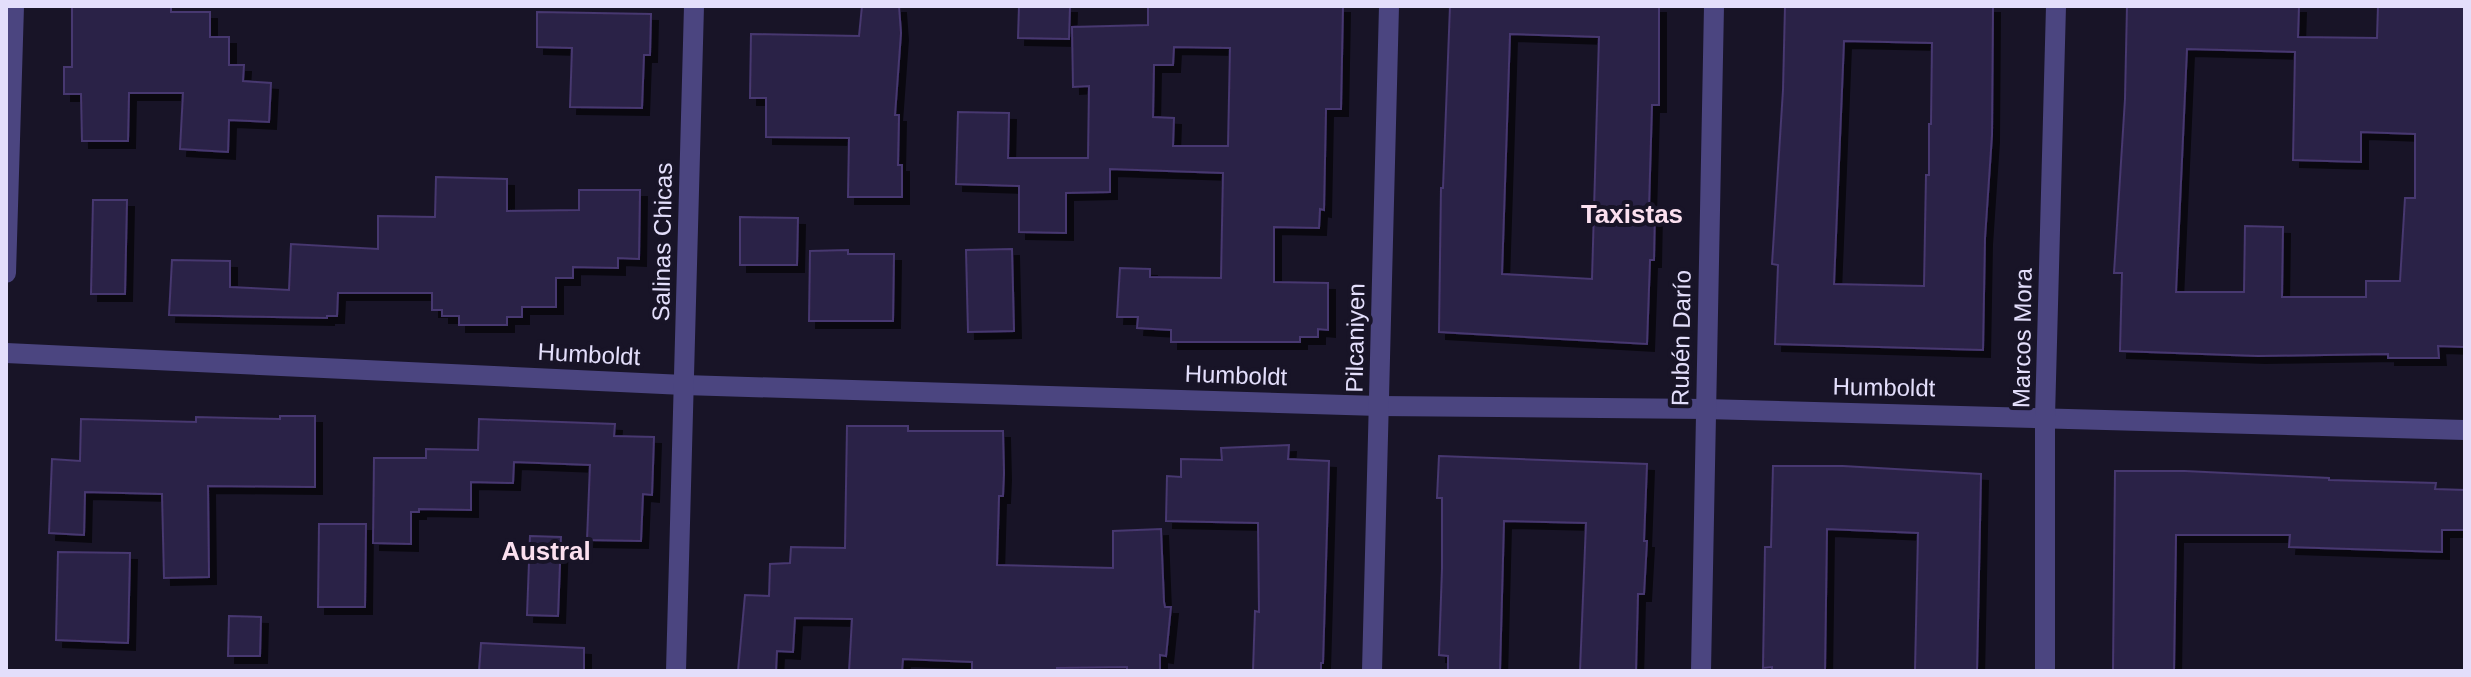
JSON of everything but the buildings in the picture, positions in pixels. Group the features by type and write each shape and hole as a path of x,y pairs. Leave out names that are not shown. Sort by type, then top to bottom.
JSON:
{"street":[{"path":"6,273 14,6"},
{"name":"Salinas Chicas","path":"676,671 694,6"},
{"name":"Pilcaniyen","path":"1372,671 1389,6"},
{"name":"Rubén Darío","path":"1701,671 1714,6"},
{"name":"Marcos Mora","path":"2045,671 2045,417 2056,6"},
{"name":"Humboldt","path":"6,353 684,385 1379,406 1705,409 2465,430"}],"district":[{"name":"Taxistas","path":"1632,214"},
{"name":"Austral","path":"546,551"}]}
